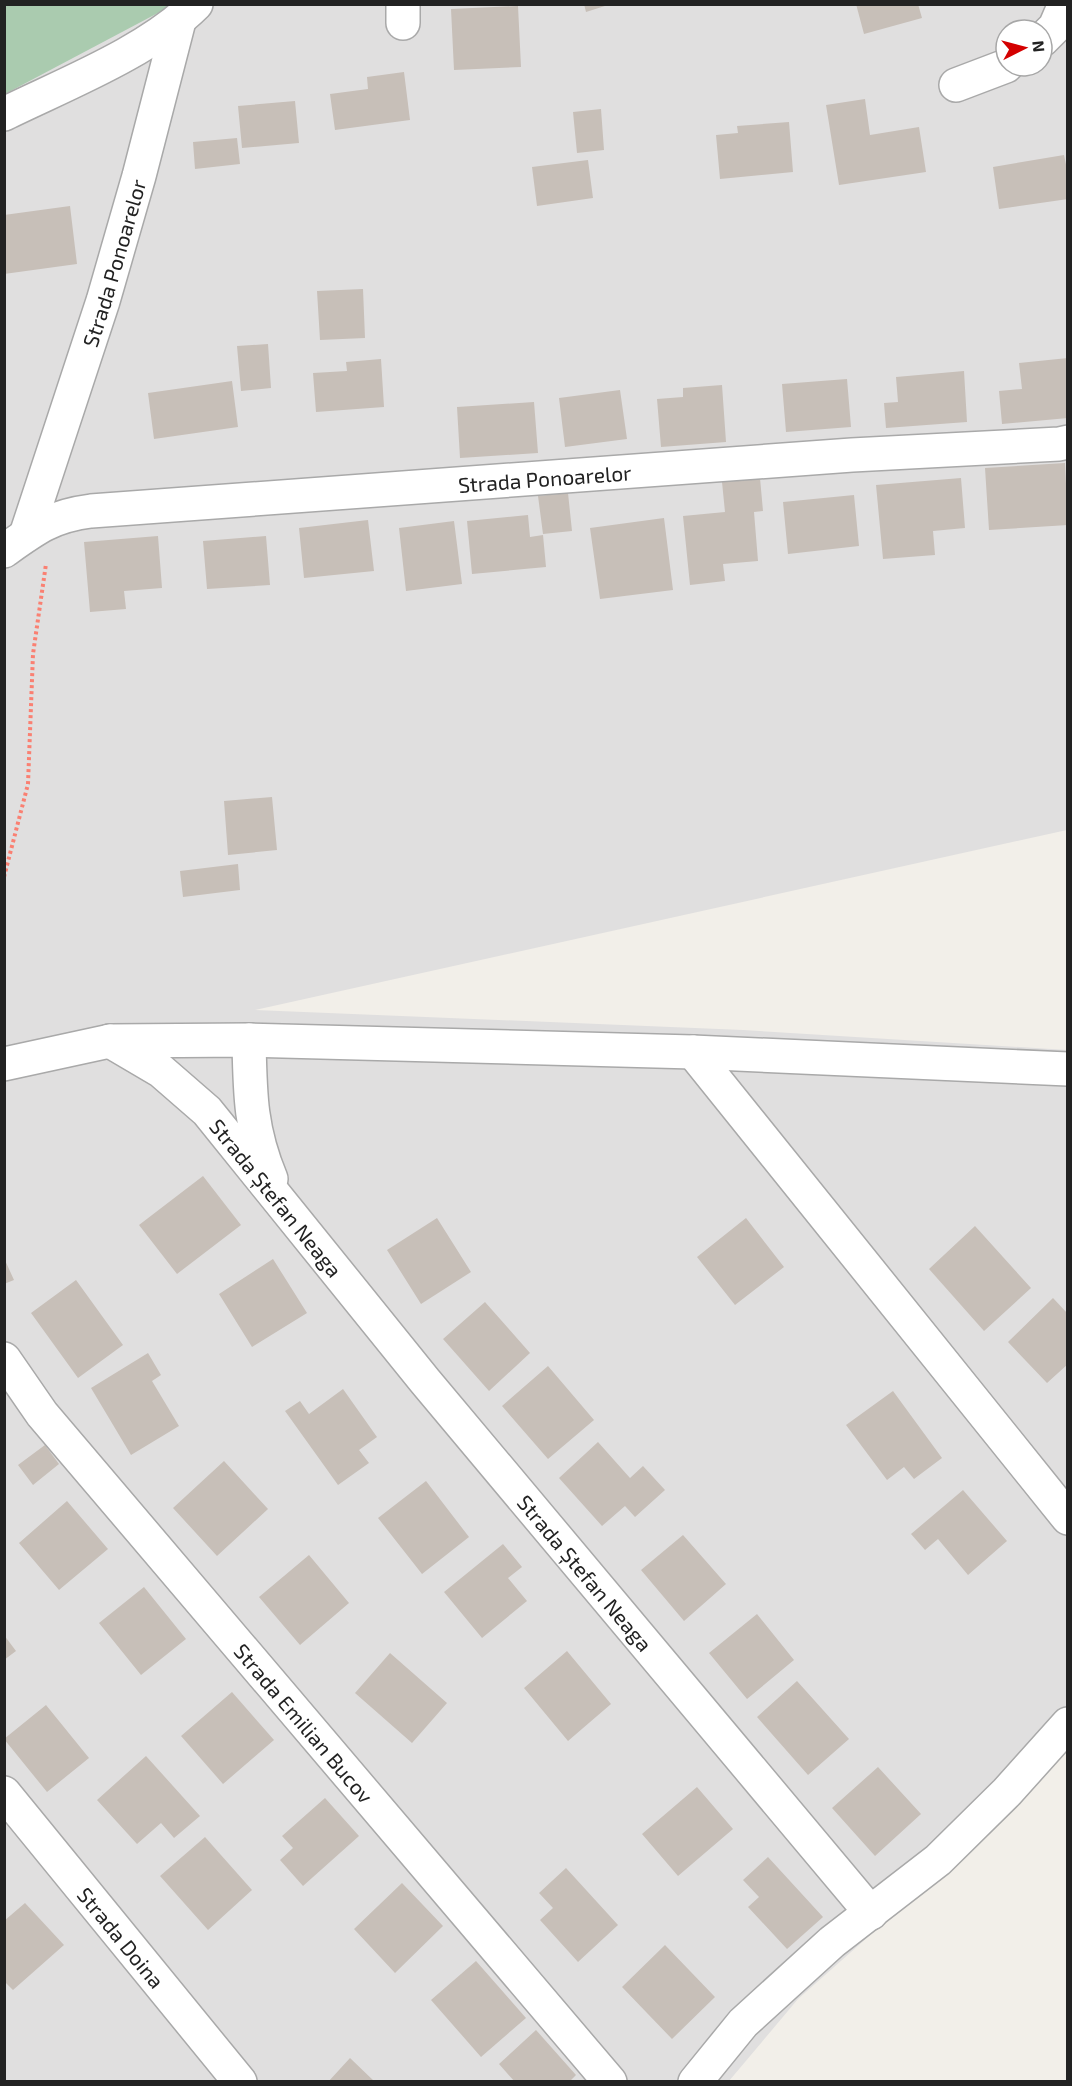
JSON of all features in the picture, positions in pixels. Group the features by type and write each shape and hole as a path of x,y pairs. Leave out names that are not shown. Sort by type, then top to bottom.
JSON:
{"street":[{"path":"1054,28 1065,4"},
{"path":"4,114 128,53 188,13"},
{"name":"Strada Ponoarelor","path":"28,535 103,301 188,13"},
{"path":"956,85 994,71"},
{"name":"Strada Ponoarelor","path":"28,535 67,514 92,511 852,454 1068,442"},
{"path":"249,1040 250,1105 256,1135 265,1164 285,1211"},
{"path":"4,1064 110,1041 249,1040 693,1052 1068,1069"},
{"name":"Strada Ștefan Neaga","path":"110,1041 161,1071 207,1111 285,1211 425,1381 871,1913"},
{"path":"693,1052 1068,1518"},
{"name":"Strada Emilian Bucov","path":"4,1359 42,1414 78,1457 610,2082"},
{"path":"695,2082 743,2022 831,1942 938,1860 1007,1792 1068,1724"},
{"name":"Strada Doina","path":"4,1793 240,2082"}],"path":[{"path":"4,878 28,784 33,654 28,535"}],"shaded area":[{"path":"5,5 1067,5 1067,830 255,1010 743,1030 1067,1050 1067,1729 939,1874 798,1999 729,2081 5,2082"}],"green space":[{"path":"5,5 173,5 5,94"}],"building":[{"path":"584,4 608,4 608,5 586,12"},
{"path":"856,4 918,4 922,18 864,34"},
{"path":"518,6 521,67 454,70 451,9"},
{"path":"404,72 410,120 335,130 330,94 368,89 367,77"},
{"path":"865,99 870,135 919,127 926,172 839,185 826,105"},
{"path":"295,101 299,143 242,148 238,106"},
{"path":"601,109 604,150 577,153 573,112"},
{"path":"789,122 793,172 720,179 716,135 738,133 737,126"},
{"path":"237,138 240,164 195,169 193,142"},
{"path":"1064,155 1068,174 1068,199 999,209 993,167"},
{"path":"588,160 593,198 537,206 532,167"},
{"path":"70,206 77,264 4,274 4,215"},
{"path":"363,289 365,338 320,340 317,291"},
{"path":"268,344 271,388 241,391 237,346"},
{"path":"1068,358 1068,418 1002,424 999,391 1022,389 1019,363"},
{"path":"381,359 384,407 316,412 313,373 347,371 346,362"},
{"path":"964,371 967,422 886,428 884,403 898,402 896,377"},
{"path":"847,379 851,427 786,432 782,384"},
{"path":"232,381 238,427 154,439 148,393"},
{"path":"722,385 726,442 661,447 657,399 683,397 683,388"},
{"path":"620,390 627,439 565,447 559,398"},
{"path":"534,402 538,453 460,458 457,407"},
{"path":"1065,463 1068,525 989,530 985,468"},
{"path":"760,478 763,511 754,512 758,561 723,564 725,581 690,585 683,516 725,512 722,482"},
{"path":"961,478 965,528 933,531 935,555 883,559 876,485"},
{"path":"568,493 572,531 543,534 538,496"},
{"path":"854,495 859,546 788,554 783,502"},
{"path":"528,515 530,537 543,535 546,567 472,574 467,521"},
{"path":"664,518 673,590 600,599 590,528"},
{"path":"368,520 374,571 304,578 299,528"},
{"path":"454,521 462,584 406,591 399,528"},
{"path":"158,536 162,588 124,591 126,609 90,612 84,542"},
{"path":"266,536 270,585 207,589 203,541"},
{"path":"272,797 277,850 228,855 224,801"},
{"path":"238,864 240,890 183,897 180,871"},
{"path":"203,1176 241,1225 177,1274 139,1225"},
{"path":"437,1218 471,1272 421,1304 387,1250"},
{"path":"746,1218 784,1267 735,1305 697,1257"},
{"path":"975,1226 1031,1288 984,1331 929,1269"},
{"path":"4,1258 14,1280 4,1284"},
{"path":"273,1259 307,1313 252,1347 219,1294"},
{"path":"76,1280 123,1345 78,1378 31,1313"},
{"path":"1053,1298 1068,1314 1068,1364 1047,1383 1008,1342"},
{"path":"485,1302 530,1353 489,1391 443,1339"},
{"path":"148,1353 161,1375 152,1381 179,1426 131,1455 91,1388"},
{"path":"548,1366 594,1420 548,1459 502,1406"},
{"path":"343,1389 377,1437 359,1450 369,1463 338,1485 285,1411 300,1401 309,1414"},
{"path":"893,1391 942,1458 914,1479 904,1467 887,1480 846,1425"},
{"path":"598,1442 630,1478 643,1466 665,1490 635,1517 625,1506 602,1526 559,1478"},
{"path":"45,1445 59,1464 33,1485 18,1465"},
{"path":"224,1461 268,1509 217,1556 173,1508"},
{"path":"426,1481 469,1537 422,1574 378,1518"},
{"path":"963,1490 1007,1541 968,1575 938,1539 925,1550 911,1534"},
{"path":"67,1501 108,1549 59,1590 19,1543"},
{"path":"683,1535 726,1584 684,1621 641,1570"},
{"path":"503,1544 522,1567 508,1578 527,1601 482,1638 444,1592"},
{"path":"309,1555 349,1603 300,1645 259,1597"},
{"path":"144,1587 186,1639 141,1675 99,1623"},
{"path":"757,1614 794,1660 747,1699 709,1653"},
{"path":"4,1635 16,1651 4,1660"},
{"path":"567,1651 611,1704 568,1741 524,1688"},
{"path":"390,1653 447,1703 412,1743 355,1693"},
{"path":"797,1681 849,1739 808,1775 757,1717"},
{"path":"232,1692 274,1740 223,1784 181,1736"},
{"path":"46,1705 89,1758 47,1792 4,1739"},
{"path":"146,1756 200,1816 174,1838 161,1823 137,1844 97,1800"},
{"path":"878,1767 921,1814 875,1856 832,1808"},
{"path":"697,1787 733,1829 678,1876 642,1834"},
{"path":"325,1798 359,1836 303,1886 280,1860 293,1848 282,1836"},
{"path":"205,1837 252,1890 208,1930 160,1876"},
{"path":"768,1857 823,1917 787,1949 748,1907 759,1897 743,1880"},
{"path":"566,1868 618,1925 578,1962 540,1920 553,1908 539,1893"},
{"path":"402,1883 443,1926 395,1973 354,1929"},
{"path":"25,1903 64,1945 13,1990 4,1981 4,1921"},
{"path":"665,1945 715,1997 672,2039 622,1987"},
{"path":"476,1961 526,2018 481,2057 431,2000"},
{"path":"536,2030 576,2075 569,2082 515,2082 499,2064"},
{"path":"350,2058 375,2082 328,2082"}]}
